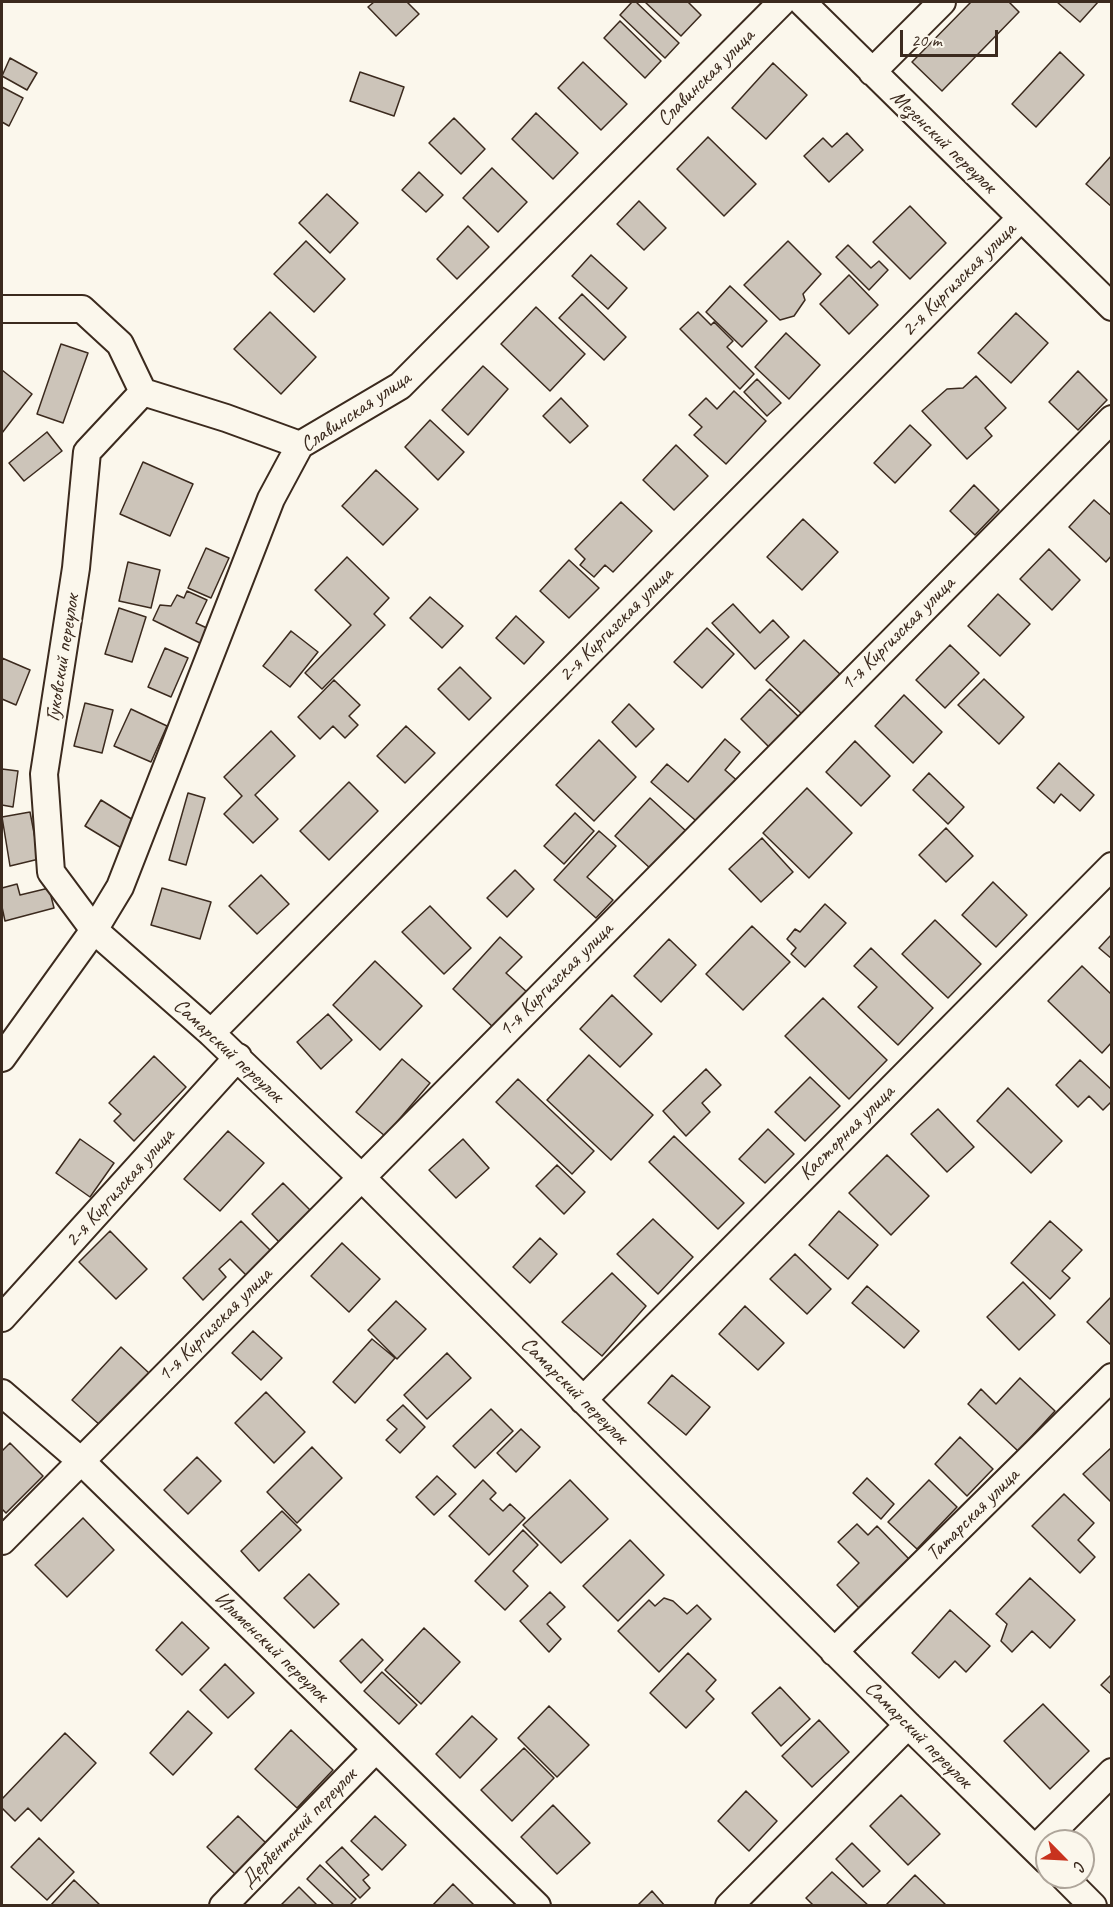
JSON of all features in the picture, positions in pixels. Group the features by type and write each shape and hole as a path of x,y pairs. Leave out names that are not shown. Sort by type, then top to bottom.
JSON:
{"street":[{"name":"Славинская улица","path":"2,1058 94,930 120,887 271,499 300,445 400,386 782,2"},
{"name":"Мезенский переулок","path":"802,2 1112,307"},
{"path":"872,72 942,2"},
{"name":"2-я Киргизская улица","path":"211,1033 1021,218"},
{"path":"2,309 82,309 120,344 142,392 226,418 300,445"},
{"name":"Гуковский переулок","path":"94,930 51,872 44,774 76,568 87,452 142,392"},
{"name":"1-я Киргизская улица","path":"2,1541 1112,418"},
{"name":"Касторная улица","path":"583,1400 1112,866"},
{"name":"Самарский переулок","path":"94,930 238,1057 834,1652 1035,1849"},
{"name":"2-я Киргизская улица","path":"2,1318 238,1057"},
{"name":"Татарская улица","path":"834,1652 1112,1377"},
{"name":"Ильменский переулок","path":"2,1393 81,1461 375,1750 537,1905"},
{"path":"729,1905 908,1725"},
{"name":"Дербентский переулок","path":"223,1905 375,1750"},
{"path":"1063,1829 1112,1772"},
{"path":"1076,1889 1093,1905"}],"building":[{"path":"374,2 407,2 419,14 396,36 368,7"},
{"path":"632,2 636,2 679,43 665,58 620,15"},
{"path":"645,2 688,2 701,15 681,36"},
{"path":"971,2 1009,2 1019,12 942,91 912,62"},
{"path":"1057,2 1098,2 1080,22"},
{"path":"620,21 661,61 645,78 604,38"},
{"path":"1060,52 1084,75 1036,127 1012,104"},
{"path":"10,58 37,73 27,90 2,76"},
{"path":"583,62 627,104 601,130 558,88"},
{"path":"773,63 807,95 766,139 732,108"},
{"path":"360,72 404,87 394,116 350,101"},
{"path":"2,87 23,98 9,126 2,122"},
{"path":"536,113 578,153 553,179 512,139"},
{"path":"454,118 485,149 461,174 429,143"},
{"path":"847,133 863,150 829,182 804,156 823,138 832,147"},
{"path":"708,137 756,184 724,216 677,169"},
{"path":"1112,155 1112,207 1086,184"},
{"path":"492,168 527,202 498,232 463,198"},
{"path":"419,172 443,195 426,212 402,190"},
{"path":"327,194 358,223 330,253 299,223"},
{"path":"639,201 666,228 644,250 617,224"},
{"path":"910,206 946,243 910,279 873,242"},
{"path":"468,226 489,247 457,279 437,259"},
{"path":"306,241 345,279 314,312 274,274"},
{"path":"788,241 821,274 803,294 805,300 794,316 780,320 744,285"},
{"path":"848,245 871,268 879,261 888,270 869,290 836,257"},
{"path":"591,255 627,288 608,309 572,276"},
{"path":"849,275 878,305 849,334 820,304"},
{"path":"730,286 767,321 742,347 706,312"},
{"path":"582,294 626,337 604,360 559,318"},
{"path":"536,307 585,354 550,391 501,344"},
{"path":"270,312 316,357 281,394 234,349"},
{"path":"698,312 711,325 714,322 733,341 727,347 754,374 740,389 680,329"},
{"path":"1016,313 1048,343 1011,383 978,353"},
{"path":"786,333 820,365 789,399 755,367"},
{"path":"61,344 88,353 63,423 37,414"},
{"path":"483,366 508,389 468,435 442,410"},
{"path":"2,370 32,394 2,433"},
{"path":"1078,371 1107,400 1078,430 1049,402"},
{"path":"976,376 1006,408 985,428 992,436 967,459 922,411 947,389 963,388"},
{"path":"757,379 781,403 767,416 744,392"},
{"path":"734,391 766,421 726,464 694,435 702,427 689,415 706,398 717,409"},
{"path":"561,398 588,426 570,443 543,416"},
{"path":"430,420 464,452 438,480 405,447"},
{"path":"910,425 931,445 895,483 874,463"},
{"path":"47,432 62,451 24,481 9,463"},
{"path":"676,445 708,476 674,510 643,480"},
{"path":"143,462 193,484 170,536 120,514"},
{"path":"376,470 418,509 383,545 342,506"},
{"path":"974,485 999,510 975,535 950,511"},
{"path":"1094,500 1112,516 1112,555 1106,562 1069,527"},
{"path":"621,502 652,531 613,572 605,565 594,577 580,565 585,559 575,549"},
{"path":"803,519 838,552 802,590 767,557"},
{"path":"206,548 229,558 211,598 188,588"},
{"path":"1049,549 1080,580 1052,610 1020,579"},
{"path":"347,557 389,598 374,614 385,625 322,689 305,673 351,625 315,590"},
{"path":"569,560 599,588 569,618 540,591"},
{"path":"128,562 160,570 151,608 119,601"},
{"path":"187,591 207,600 196,623 209,629 202,644 153,620 160,605 171,606 177,595 184,598"},
{"path":"998,594 1030,624 1000,656 968,626"},
{"path":"430,597 463,626 442,648 410,618"},
{"path":"733,604 760,633 773,620 789,637 755,669 712,623"},
{"path":"119,608 146,617 132,662 105,654"},
{"path":"516,616 544,642 524,664 496,638"},
{"path":"707,628 734,654 702,688 674,662"},
{"path":"291,631 318,652 290,687 263,666"},
{"path":"804,640 842,676 804,716 766,680"},
{"path":"950,645 979,673 945,708 916,680"},
{"path":"165,648 188,658 171,697 148,687"},
{"path":"2,658 30,670 16,705 2,699"},
{"path":"460,667 491,698 469,720 438,689"},
{"path":"984,679 1024,717 999,744 958,705"},
{"path":"334,680 360,705 349,716 358,725 345,738 333,726 320,739 298,717"},
{"path":"770,689 800,718 771,749 741,719"},
{"path":"904,695 942,732 913,763 875,726"},
{"path":"85,703 113,710 102,753 74,746"},
{"path":"629,704 654,729 636,747 612,722"},
{"path":"131,709 167,726 151,762 114,746"},
{"path":"406,726 435,753 405,783 377,756"},
{"path":"271,731 295,756 255,795 278,819 253,843 224,814 242,796 224,777"},
{"path":"725,739 740,752 725,770 740,783 702,826 651,782 667,764 688,782"},
{"path":"599,740 636,777 594,821 556,785"},
{"path":"855,741 890,776 861,806 826,772"},
{"path":"1059,763 1094,795 1080,811 1061,794 1054,803 1037,788"},
{"path":"2,769 18,771 13,807 2,805"},
{"path":"929,773 964,807 948,824 913,790"},
{"path":"349,782 378,811 329,860 300,831"},
{"path":"807,788 852,833 809,878 763,833"},
{"path":"188,793 205,798 186,865 169,860"},
{"path":"650,798 686,831 651,869 615,836"},
{"path":"101,800 138,823 123,849 85,826"},
{"path":"30,812 39,859 10,866 2,817"},
{"path":"575,813 594,831 564,864 544,846"},
{"path":"946,828 973,856 946,882 919,855"},
{"path":"599,831 616,846 587,877 613,900 596,918 554,880"},
{"path":"762,838 793,872 761,902 729,869"},
{"path":"515,870 534,889 507,917 487,898"},
{"path":"261,875 289,904 257,934 229,906"},
{"path":"993,882 1027,915 996,947 962,915"},
{"path":"17,884 20,895 49,888 54,908 5,921 2,888"},
{"path":"162,888 211,902 200,939 151,925"},
{"path":"825,904 846,923 805,967 791,954 796,948 787,939 795,929 800,932"},
{"path":"430,906 471,948 444,974 402,932"},
{"path":"935,920 981,964 948,998 902,954"},
{"path":"752,926 790,962 743,1010 706,974"},
{"path":"1112,934 1112,959 1099,948"},
{"path":"500,937 522,957 506,973 528,993 495,1029 453,989"},
{"path":"669,939 696,965 661,1002 634,976"},
{"path":"871,948 933,1008 898,1045 858,1007 877,987 854,966"},
{"path":"375,961 422,1006 380,1050 333,1005"},
{"path":"1082,966 1112,995 1112,1042 1102,1053 1048,1001"},
{"path":"612,995 652,1034 620,1067 580,1029"},
{"path":"823,998 887,1060 849,1099 785,1036"},
{"path":"328,1014 352,1040 321,1069 297,1042"},
{"path":"589,1055 653,1115 611,1160 547,1100"},
{"path":"154,1056 186,1087 134,1141 114,1121 121,1114 109,1103"},
{"path":"402,1059 430,1083 385,1136 356,1112"},
{"path":"1080,1060 1112,1090 1112,1101 1103,1110 1089,1096 1078,1107 1056,1085"},
{"path":"706,1069 721,1085 702,1103 710,1112 686,1136 663,1111"},
{"path":"810,1077 840,1106 805,1141 775,1112"},
{"path":"518,1079 594,1151 572,1174 496,1102"},
{"path":"1008,1088 1062,1141 1031,1173 977,1121"},
{"path":"938,1109 974,1147 947,1172 911,1134"},
{"path":"768,1129 794,1154 765,1183 739,1159"},
{"path":"228,1131 264,1163 220,1211 184,1179"},
{"path":"674,1136 744,1203 718,1229 649,1162"},
{"path":"80,1139 114,1163 90,1197 56,1173"},
{"path":"463,1139 489,1168 456,1198 429,1170"},
{"path":"887,1155 929,1196 891,1235 849,1193"},
{"path":"557,1165 585,1192 564,1214 536,1186"},
{"path":"283,1183 313,1213 281,1244 252,1214"},
{"path":"839,1211 878,1245 848,1279 809,1245"},
{"path":"653,1219 693,1257 658,1294 617,1254"},
{"path":"241,1221 271,1251 246,1275 230,1259 219,1269 226,1277 203,1300 183,1278"},
{"path":"1050,1221 1082,1250 1062,1271 1070,1278 1050,1299 1011,1263"},
{"path":"110,1231 147,1269 116,1299 79,1262"},
{"path":"540,1238 557,1254 530,1283 513,1267"},
{"path":"342,1243 380,1279 349,1312 311,1276"},
{"path":"795,1254 831,1289 807,1314 770,1279"},
{"path":"612,1273 646,1306 602,1356 562,1322"},
{"path":"1023,1282 1055,1315 1019,1350 987,1317"},
{"path":"867,1286 919,1331 904,1348 852,1303"},
{"path":"1112,1296 1112,1346 1087,1322"},
{"path":"396,1301 426,1329 397,1359 368,1330"},
{"path":"745,1306 784,1343 758,1370 719,1334"},
{"path":"253,1331 282,1358 261,1380 232,1353"},
{"path":"372,1339 395,1358 355,1403 333,1382"},
{"path":"121,1347 149,1373 101,1426 72,1400"},
{"path":"447,1353 471,1378 427,1419 404,1395"},
{"path":"672,1375 710,1407 686,1435 648,1403"},
{"path":"1020,1378 1055,1411 1018,1451 968,1404 981,1389 996,1404"},
{"path":"266,1392 305,1432 274,1463 235,1423"},
{"path":"403,1405 425,1427 400,1453 386,1440 397,1429 387,1420"},
{"path":"491,1409 513,1431 475,1468 453,1446"},
{"path":"521,1429 540,1447 516,1472 497,1453"},
{"path":"960,1437 993,1469 967,1496 935,1464"},
{"path":"10,1443 43,1476 6,1513 2,1509 2,1451"},
{"path":"312,1447 342,1478 297,1523 267,1492"},
{"path":"1112,1447 1112,1503 1083,1474"},
{"path":"197,1457 221,1481 188,1514 164,1490"},
{"path":"437,1476 456,1494 434,1515 416,1497"},
{"path":"867,1478 894,1504 881,1519 853,1493"},
{"path":"483,1480 496,1493 490,1499 503,1511 510,1504 525,1518 489,1555 449,1516"},
{"path":"570,1480 608,1519 561,1563 523,1525"},
{"path":"929,1480 957,1507 917,1549 888,1522"},
{"path":"1064,1494 1094,1523 1078,1540 1095,1557 1080,1573 1032,1526"},
{"path":"282,1511 301,1530 259,1571 241,1551"},
{"path":"83,1518 114,1550 67,1597 35,1565"},
{"path":"857,1524 868,1535 877,1526 909,1559 860,1609 837,1585 859,1563 838,1542"},
{"path":"523,1530 538,1545 513,1571 528,1586 505,1610 475,1581"},
{"path":"630,1540 664,1575 618,1621 583,1586"},
{"path":"309,1574 339,1604 314,1628 284,1598"},
{"path":"1030,1578 1075,1620 1050,1648 1032,1631 1012,1652 1001,1641 1007,1624 996,1614"},
{"path":"550,1592 565,1607 547,1624 561,1639 549,1652 520,1621"},
{"path":"664,1598 673,1601 687,1614 697,1605 711,1619 659,1672 618,1631 649,1600 655,1606"},
{"path":"950,1610 990,1646 966,1672 955,1661 939,1678 912,1653"},
{"path":"182,1622 209,1648 182,1675 156,1650"},
{"path":"424,1628 460,1662 421,1704 385,1670"},
{"path":"362,1639 383,1660 361,1683 340,1661"},
{"path":"688,1653 716,1680 706,1691 714,1699 686,1728 650,1693"},
{"path":"225,1664 254,1693 228,1718 200,1690"},
{"path":"382,1672 417,1705 399,1724 364,1691"},
{"path":"1112,1674 1112,1695 1101,1685"},
{"path":"780,1687 810,1719 781,1746 752,1713"},
{"path":"1043,1704 1089,1751 1050,1789 1004,1741"},
{"path":"549,1706 589,1745 557,1777 518,1738"},
{"path":"188,1711 212,1733 173,1775 150,1753"},
{"path":"472,1716 497,1739 460,1778 436,1754"},
{"path":"819,1720 849,1752 812,1787 782,1756"},
{"path":"291,1730 333,1770 297,1808 255,1769"},
{"path":"65,1733 96,1763 41,1821 28,1808 15,1821 2,1808 2,1799"},
{"path":"524,1748 554,1778 512,1821 481,1790"},
{"path":"746,1791 777,1821 749,1851 718,1821"},
{"path":"901,1795 940,1834 908,1865 870,1826"},
{"path":"553,1805 590,1843 557,1874 521,1837"},
{"path":"238,1816 266,1843 236,1875 207,1847"},
{"path":"375,1816 406,1845 382,1870 351,1841"},
{"path":"39,1838 74,1872 47,1900 11,1867"},
{"path":"852,1843 880,1871 863,1887 836,1859"},
{"path":"342,1847 369,1875 363,1880 370,1888 360,1898 326,1862"},
{"path":"320,1865 356,1899 349,1906 335,1906 307,1879"},
{"path":"832,1872 869,1906 814,1906 806,1898"},
{"path":"915,1875 947,1906 885,1906"},
{"path":"74,1880 101,1906 50,1906"},
{"path":"453,1884 475,1906 432,1906"},
{"path":"299,1887 318,1906 280,1906"},
{"path":"652,1891 665,1906 637,1906"}]}
